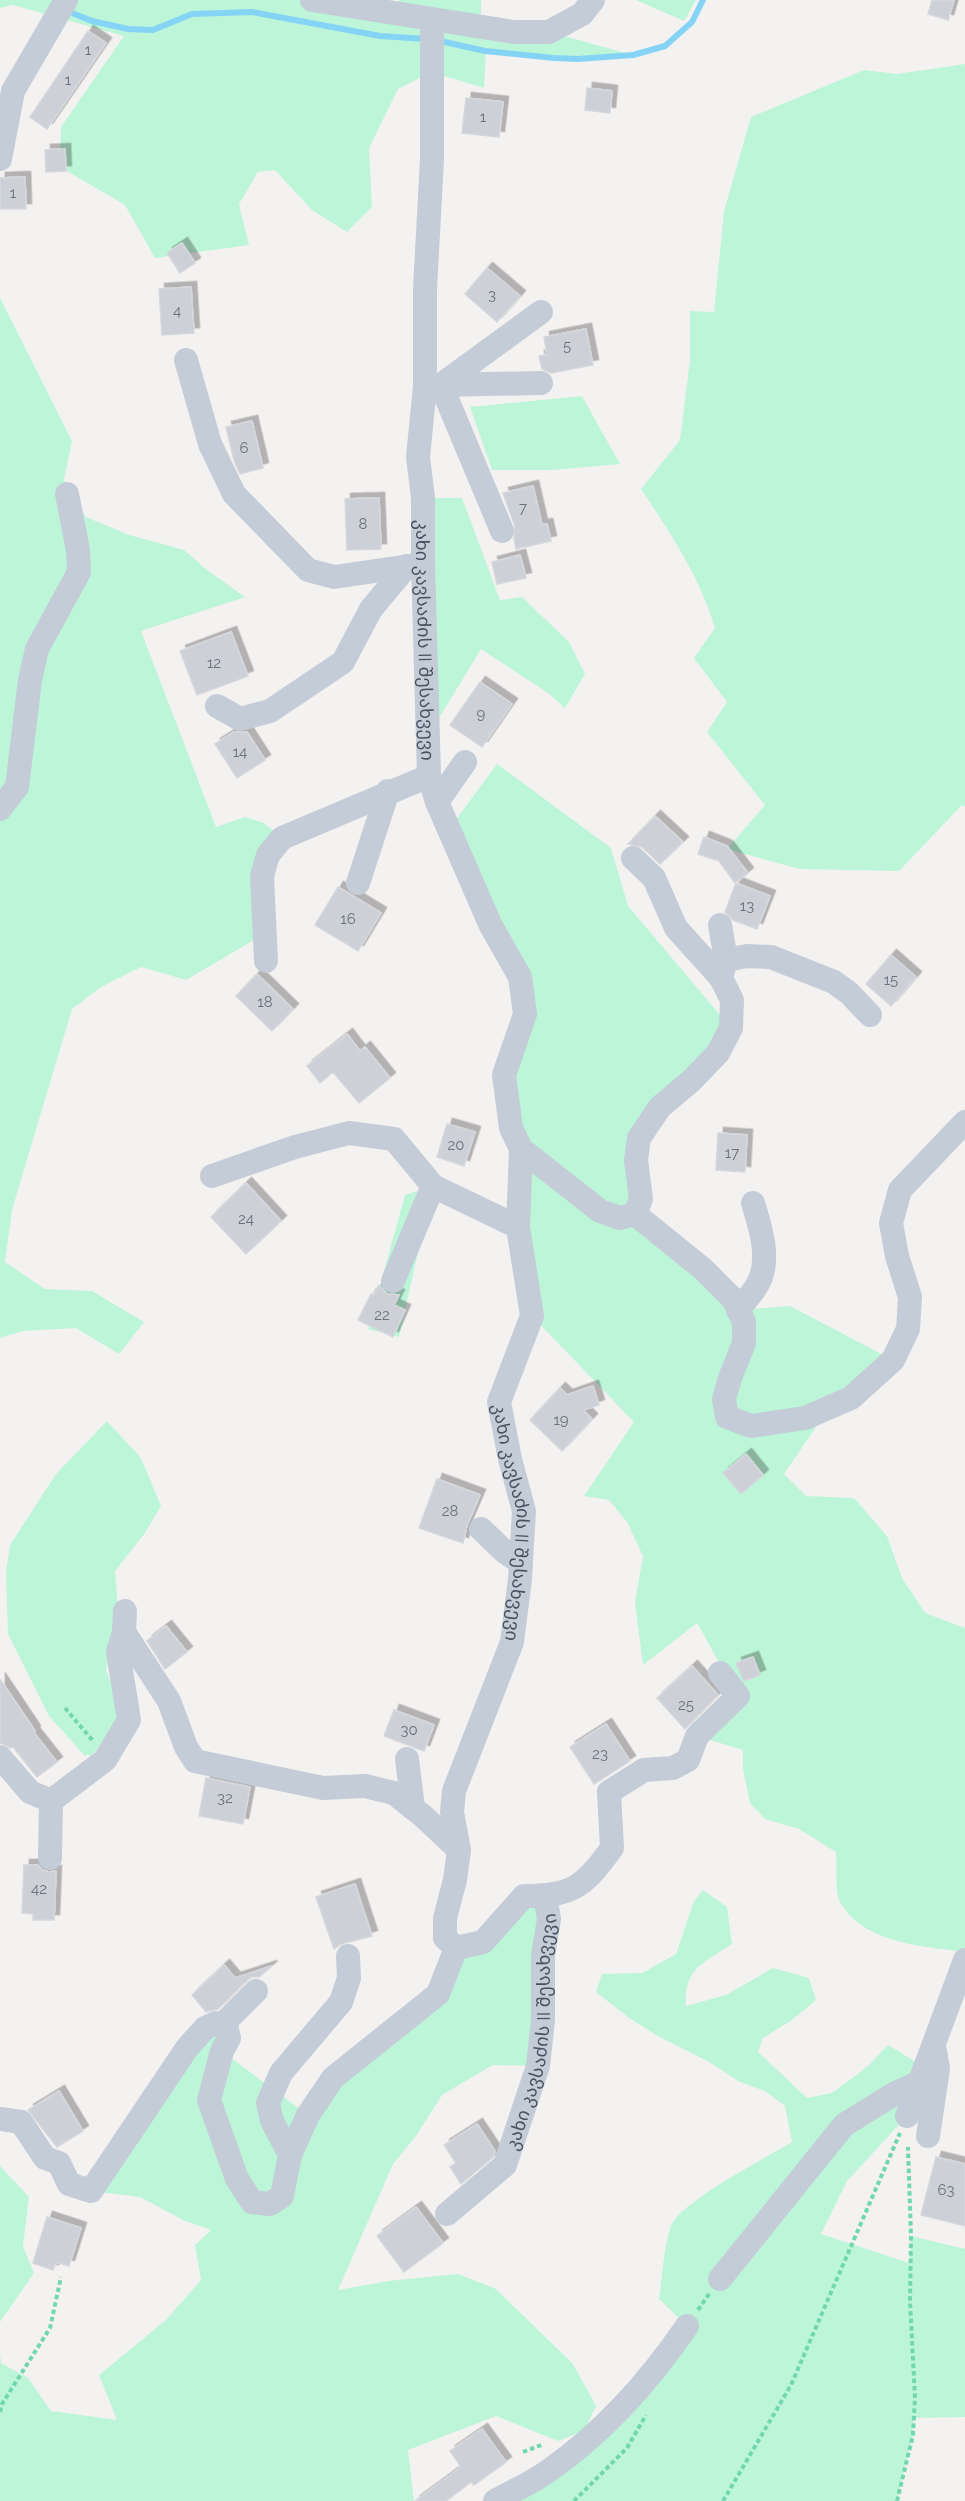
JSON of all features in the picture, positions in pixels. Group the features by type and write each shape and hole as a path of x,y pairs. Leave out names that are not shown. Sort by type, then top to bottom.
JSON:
{"street":[{"path":"0,159 13,91 66,0"},
{"path":"312,0 433,24 514,32 549,32 582,14 593,0"},
{"name":"კახი კავსაძის II შესახვევი","path":"433,24 432,159 426,289 433,385 418,457 423,498 415,565 429,776 437,802 490,924 520,977 525,1014 504,1075 512,1128 521,1149 518,1227 532,1316 499,1402 510,1459 524,1511 512,1642 454,1791 452,1812 459,1850 455,1880 445,1918 445,1938 456,1948 483,1942 525,1896 545,1896 570,1891 590,1877 612,1848 609,1792 644,1770 673,1768 688,1760 697,1736 738,1696 720,1673"},
{"path":"433,385 541,312"},
{"path":"186,360 210,444 234,494 308,570 334,577 415,565"},
{"path":"433,385 541,383"},
{"path":"433,385 502,531"},
{"path":"0,809 17,787 30,680 37,649 79,572 78,550 67,494"},
{"path":"217,706 240,719 270,711 336,667 343,662 371,609 415,565"},
{"path":"437,802 465,762"},
{"path":"266,961 262,876 268,855 282,838 388,791 429,776"},
{"path":"358,883 388,791"},
{"path":"633,858 654,878 676,928 724,969"},
{"path":"635,1214 640,1199 636,1160 639,1138 660,1107 691,1081 718,1053 731,1028 732,1000 724,969 720,925"},
{"path":"724,969 747,956 771,957 834,982 849,993 870,1015"},
{"path":"635,1214 703,1269 734,1300 744,1323 744,1343 724,1399 727,1417 751,1426 805,1418 851,1398 893,1360 908,1329 910,1297 897,1256 891,1223 900,1190 965,1122"},
{"path":"212,1176 295,1147 350,1133 394,1139 434,1185 518,1227"},
{"path":"521,1149 600,1211 620,1218 635,1214"},
{"path":"393,1281 434,1185"},
{"path":"738,1310 758,1285 765,1259 761,1229 753,1203"},
{"path":"481,1529 505,1552 521,1563"},
{"path":"51,1801 105,1760 129,1720 118,1652 124,1621 169,1701 186,1747 195,1761 324,1788"},
{"path":"0,1757 30,1792 51,1801"},
{"path":"407,1759 413,1808"},
{"path":"271,1794 365,1786 394,1793 459,1850"},
{"path":"50,1858 51,1801"},
{"name":"კახი კავსაძის II შესახვევი","path":"447,2214 505,2165 538,2066 543,2020 543,1956 549,1919 545,1896"},
{"path":"0,2119 21,2122 45,2158 59,2163 69,2184 91,2191 187,2048 205,2028 216,2023 227,2029 229,2038 222,2051 209,2100 237,2179 252,2202 270,2204 282,2196 290,2155 308,2115 333,2078 438,1994 456,1948"},
{"path":"290,2155 272,2121 268,2103 281,2073 341,2002 349,1978 348,1956"},
{"path":"907,2116 965,1960"},
{"path":"221,2026 256,1991"},
{"path":"928,2136 938,2069 934,2043"},
{"path":"720,2279 844,2124 894,2094 918,2083"},
{"path":"495,2501 550,2470 607,2422 659,2367 687,2326"}],"path":[{"path":"65,1708 99,1748 105,1760"},
{"path":"723,2501 791,2385 907,2116"},
{"path":"897,2501 913,2435 915,2398 910,2301 911,2236 907,2116"},
{"path":"0,2412 2,2404 50,2328 61,2277"},
{"path":"687,2326 720,2279"},
{"path":"574,2501 627,2448 648,2412"}],"green space":[{"path":"0,0 312,0 397,12 399,0 481,0 481,26 549,32 633,55 578,59 486,51 484,88 431,72 398,89 369,148 372,207 347,232 312,210 275,170 258,172 239,204 249,245 155,258 125,205 60,167 61,127 124,36 13,5 0,8"},
{"path":"636,0 696,0 684,21"},
{"path":"965,64 965,807 962,805 899,871 799,869 727,849 765,805 707,732 727,702 694,658 715,628 692,573 641,489 680,440 690,360 690,311 714,312 724,211 751,117 864,70 897,74"},
{"path":"0,298 72,441 64,480 86,517 129,535 184,550 207,570 245,597 141,631 216,827 245,817 264,823 282,838 254,940 186,980 141,967 101,987 72,1009 12,1210 5,1262 45,1289 92,1291 144,1322 119,1354 76,1328 23,1331 0,1338"},
{"path":"582,396 620,464 553,470 492,470 470,407"},
{"path":"423,498 462,498 500,600 522,597 569,642 585,674 565,708 548,693 481,649 428,736"},
{"path":"497,764 611,848 628,906 731,1028 639,1137 635,1214 738,1310 790,1306 893,1360 828,1409 784,1474 806,1496 854,1498 887,1536 902,1578 925,1613 965,1628 965,1952 913,1945 879,1935 864,1927 851,1916 838,1898 836,1852 799,1829 765,1819 750,1803 743,1769 743,1750 697,1736 738,1696 697,1623 643,1665 635,1602 643,1556 627,1522 609,1500 584,1496 634,1422 532,1316 504,1075 525,1014 449,829"},
{"path":"433,1186 399,1337 368,1329 405,1195"},
{"path":"107,1421 141,1458 161,1506 145,1533 115,1571 118,1608 106,1670 123,1719 90,1757 88,1754 85,1756 49,1716 8,1634 6,1572 10,1545 56,1474"},
{"path":"703,1890 727,1907 732,1944 705,1962 692,1975 686,1993 686,2006 726,1995 773,1968 809,1978 816,2000 792,2020 763,2038 758,2052 807,2098 832,2093 867,2067 888,2045 924,2067 907,2116 847,2181 821,2234 909,2263 911,2236 965,2249 965,2417 914,2418 913,2435 897,2501 495,2501 550,2470 686,2325 659,2299 667,2242 671,2226 678,2216 707,2193 792,2142 785,2106 765,2091 738,2081 709,2062 658,2036 629,2018 596,1992 602,1974 642,1973 676,1954 694,1901"},
{"path":"545,1896 538,2066 493,2065 442,2095 416,2136 393,2164 338,2290 388,2281 458,2274 496,2289 573,2364 596,2406 584,2431 558,2441 496,2416 408,2450 414,2501 0,2501 0,2353 1,2363 28,2378 51,2411 117,2420 99,2375 166,2320 201,2280 195,2245 211,2230 183,2220 140,2197 91,2191 216,2023 223,2052 308,2115 438,1994 456,1948"},
{"path":"0,2166 29,2197 23,2246 34,2273 0,2322"}],"building":[{"path":"932,0 954,0 948,20 928,14"},
{"path":"88,31 106,43 47,129 30,117"},
{"path":"587,88 612,91 610,113 585,110"},
{"path":"466,98 503,102 499,137 462,133"},
{"path":"65,149 66,171 46,172 45,150"},
{"path":"25,177 26,209 0,209 0,178"},
{"path":"182,243 195,263 180,273 167,253"},
{"path":"487,268 520,296 497,322 465,294"},
{"path":"191,287 194,333 162,335 159,289"},
{"path":"586,329 593,365 551,373 542,369 539,356 547,355 544,337"},
{"path":"252,421 263,468 240,474 226,427"},
{"path":"533,486 542,525 547,524 551,541 516,549 515,526 503,493"},
{"path":"379,498 381,549 347,550 345,499"},
{"path":"520,555 526,578 497,584 492,562"},
{"path":"231,632 248,676 197,695 180,651"},
{"path":"480,682 512,704 482,747 450,725"},
{"path":"234,732 247,732 265,760 237,778 215,744"},
{"path":"655,816 683,842 660,864 642,847 628,844"},
{"path":"704,837 727,846 748,873 735,883 719,861 698,854"},
{"path":"736,883 770,896 757,929 733,920 725,912"},
{"path":"338,887 381,913 358,951 315,925"},
{"path":"891,955 916,977 891,1006 866,984"},
{"path":"257,974 293,1009 272,1031 236,996"},
{"path":"347,1034 360,1051 365,1047 390,1078 359,1103 333,1072 320,1083 307,1066"},
{"path":"447,1124 475,1132 464,1166 437,1157"},
{"path":"718,1133 747,1135 745,1172 716,1170"},
{"path":"246,1183 281,1221 246,1254 211,1217"},
{"path":"379,1285 387,1294 399,1295 394,1305 405,1310 393,1337 358,1320 371,1294 374,1295"},
{"path":"593,1386 599,1405 583,1410 592,1419 562,1451 530,1420 560,1388 567,1395"},
{"path":"746,1454 763,1475 741,1494 723,1473"},
{"path":"437,1479 480,1495 467,1525 463,1543 419,1528"},
{"path":"166,1626 187,1652 165,1669 147,1641"},
{"path":"753,1657 760,1675 744,1681 736,1663"},
{"path":"692,1666 718,1695 685,1729 657,1698"},
{"path":"0,1679 35,1731 34,1733 57,1762 37,1777 13,1747 0,1743"},
{"path":"394,1710 434,1725 424,1751 384,1736"},
{"path":"606,1724 630,1761 594,1784 570,1747"},
{"path":"206,1778 250,1787 243,1824 199,1816"},
{"path":"24,1865 38,1865 42,1870 56,1871 54,1920 33,1920 33,1914 22,1913"},
{"path":"355,1884 372,1936 341,1944 334,1949 316,1897"},
{"path":"224,1965 235,1978 272,1966 259,1977 252,1977 246,1981 218,2009 206,2012 192,1995"},
{"path":"59,2091 83,2131 57,2147 28,2110"},
{"path":"477,2124 495,2151 493,2157 461,2184 450,2167 456,2163 444,2145"},
{"path":"936,2157 965,2164 965,2226 921,2215"},
{"path":"416,2207 443,2243 404,2272 377,2236"},
{"path":"47,2217 81,2228 69,2266 56,2262 53,2270 33,2263"},
{"path":"482,2429 506,2462 474,2485 471,2482 446,2501 415,2501 461,2467 450,2451"}],"waterway":[{"path":"436,40 485,51 554,58 578,59 633,55 665,46 692,22 703,0"},
{"path":"72,13 92,21 128,29 153,30 192,14 252,12 380,36 426,39"}]}
